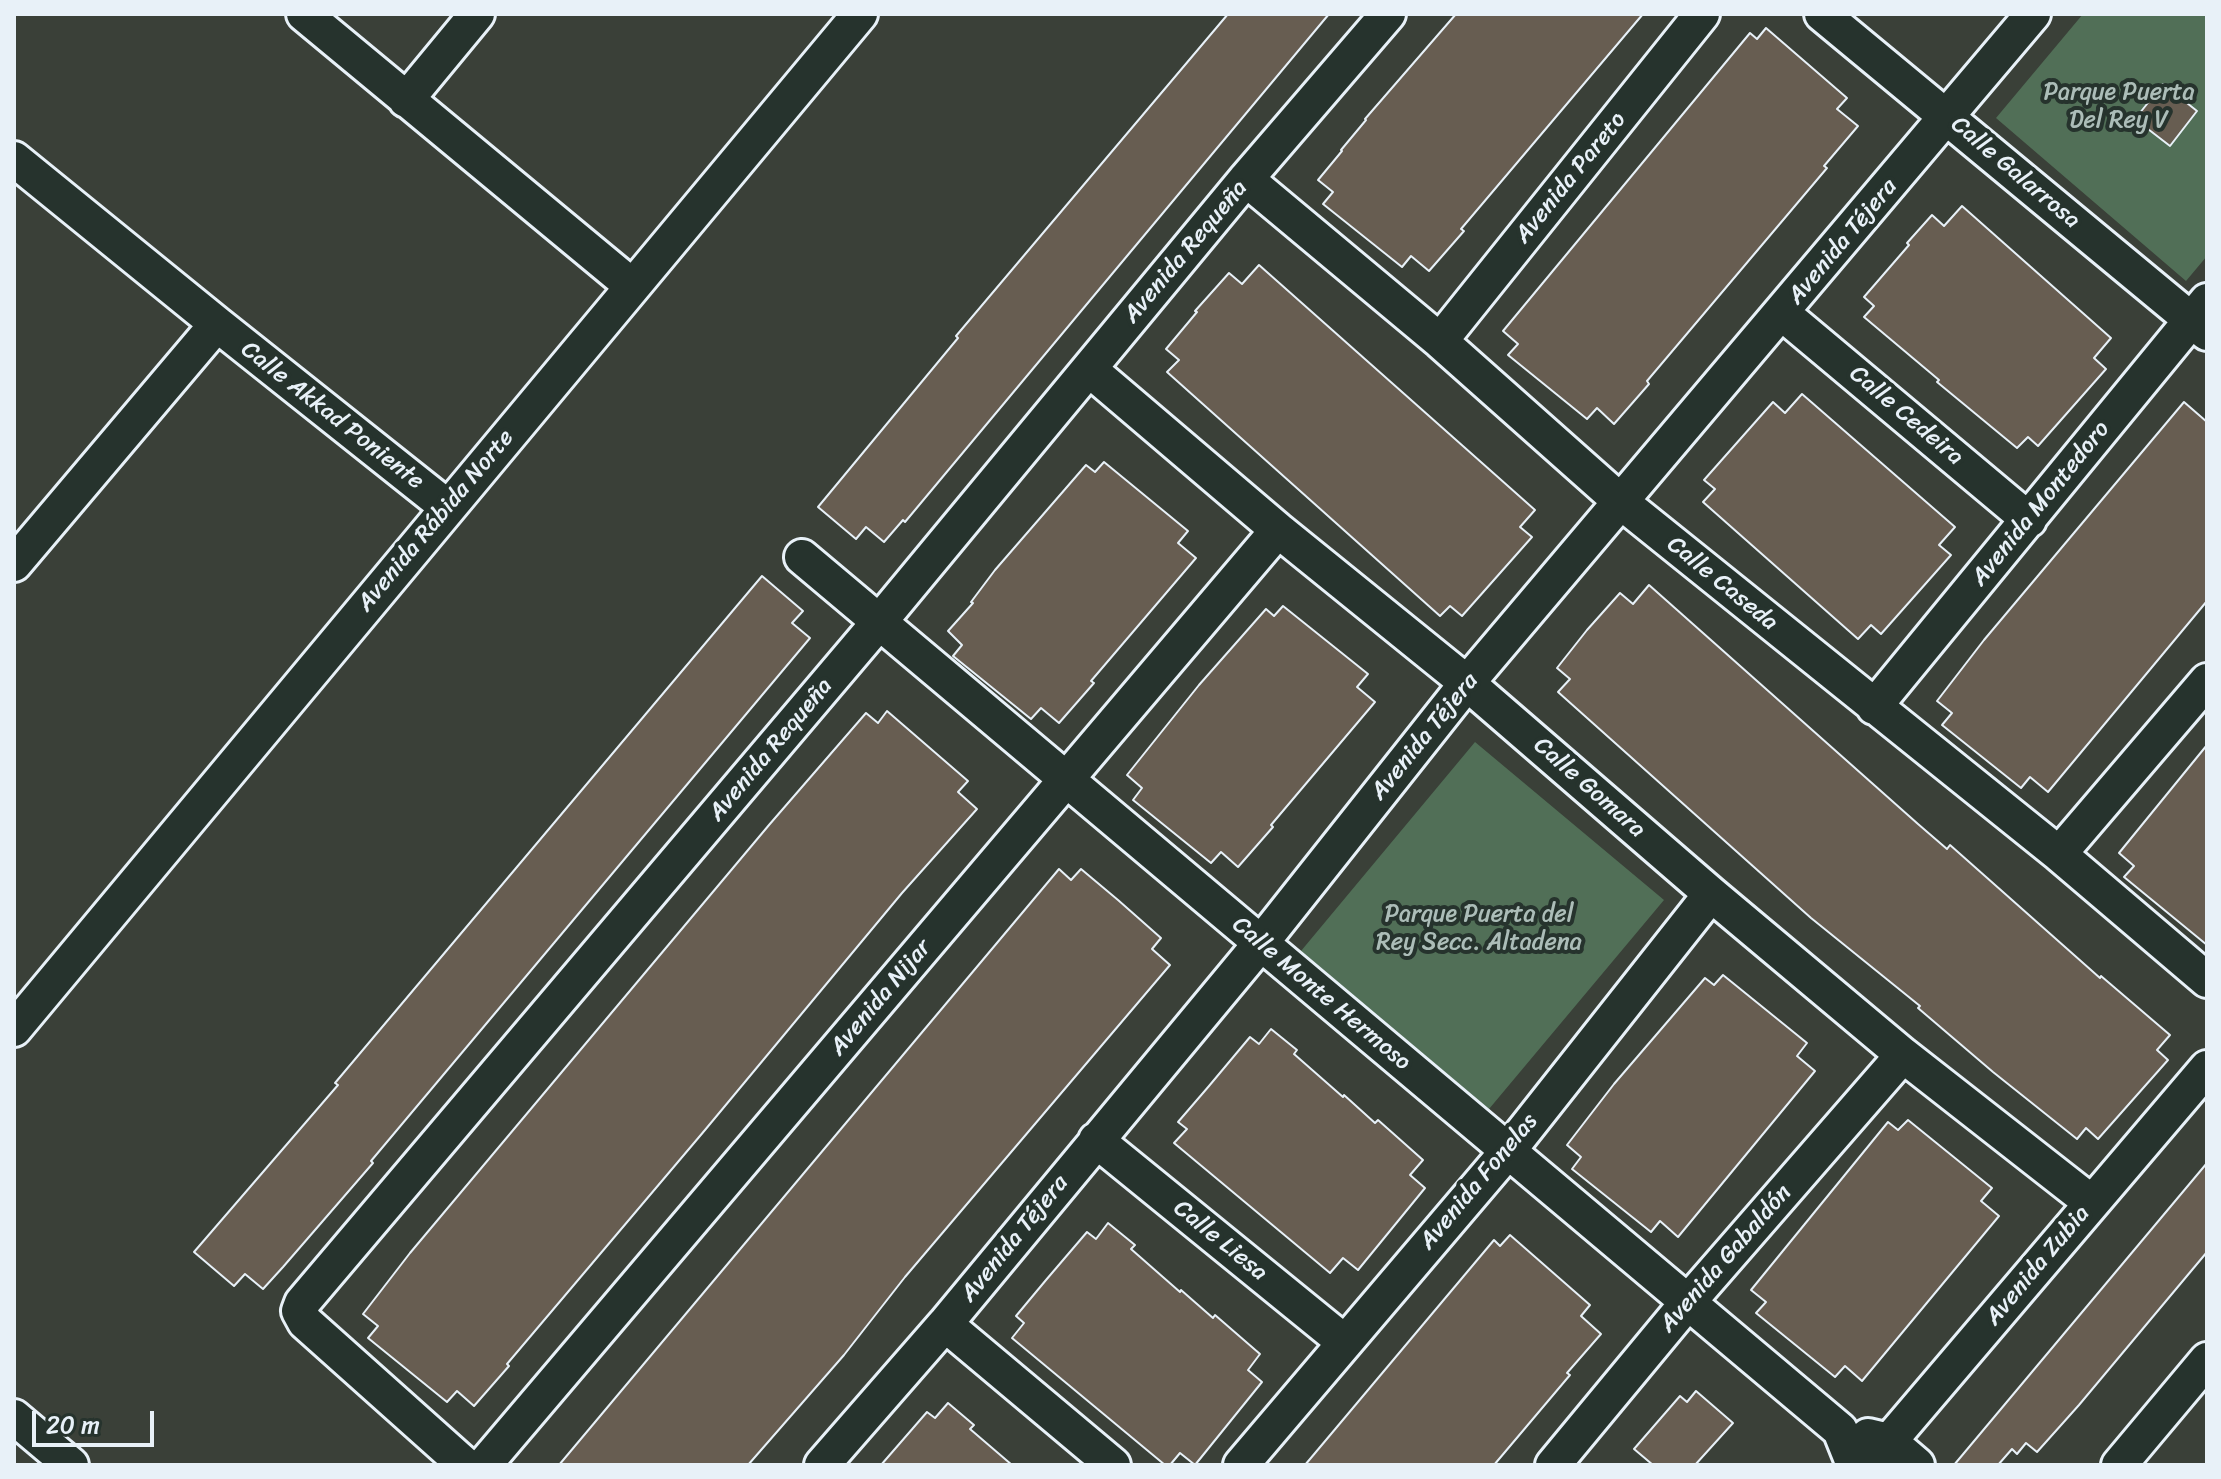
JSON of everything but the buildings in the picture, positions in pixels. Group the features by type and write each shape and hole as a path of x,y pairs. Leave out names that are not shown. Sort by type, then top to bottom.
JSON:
{"street":[{"path":"304,14 632,286"},
{"path":"406,100 477,14"},
{"name":"Avenida Rábida Norte","path":"14,1029 860,14"},
{"name":"Avenida Requeña","path":"465,1465 305,1322 299,1311 302,1303 880,621 1246,179 1388,14"},
{"name":"Avenida Pareto","path":"1440,341 1702,14"},
{"name":"Calle Galarrosa","path":"1822,14 2202,318"},
{"name":"Avenida Téjera","path":"822,1465 945,1324 1261,943 1467,683 2033,14"},
{"name":"Calle Akkad Poniente","path":"14,159 447,507"},
{"name":"Calle Caseda","path":"1246,179 1440,341 1620,501 2059,854 2207,980"},
{"name":"Calle Cedeira","path":"1782,313 2029,520"},
{"name":"Avenida Montedoro","path":"1874,707 2202,318"},
{"path":"14,564 217,324"},
{"name":"Calle Gomara","path":"1089,369 1278,530 1467,683 1903,1055 2092,1203"},
{"name":"Avenida Nijar","path":"484,1465 1278,530"},
{"name":"Calle Monte Hermoso","path":"802,557 1840,1430 1879,1453 1917,1465"},
{"path":"2059,854 2207,681"},
{"name":"Avenida Fonelas","path":"1241,1465 1343,1341 1508,1151 1711,894"},
{"name":"Avenida Gabaldón","path":"1553,1465 1688,1302 1903,1055"},
{"name":"Avenida Zubia","path":"1879,1453 2207,1068"},
{"name":"Calle Liesa","path":"1096,1140 1343,1341"},
{"path":"945,1324 1113,1465"},
{"path":"2119,1465 2207,1360"},
{"path":"14,1417 71,1465"},
{"name":"Calle Monte Hermoso","path":"1840,1430 1854,1465"}],"green space":[{"name":"Parque Puerta Del Rey V","path":"2083,14 2207,14 2207,256 2186,281 1996,118"},
{"name":"Parque Puerta del Rey Secc. Altadena","path":"1475,742 1664,900 1489,1109 1301,951"}]}
